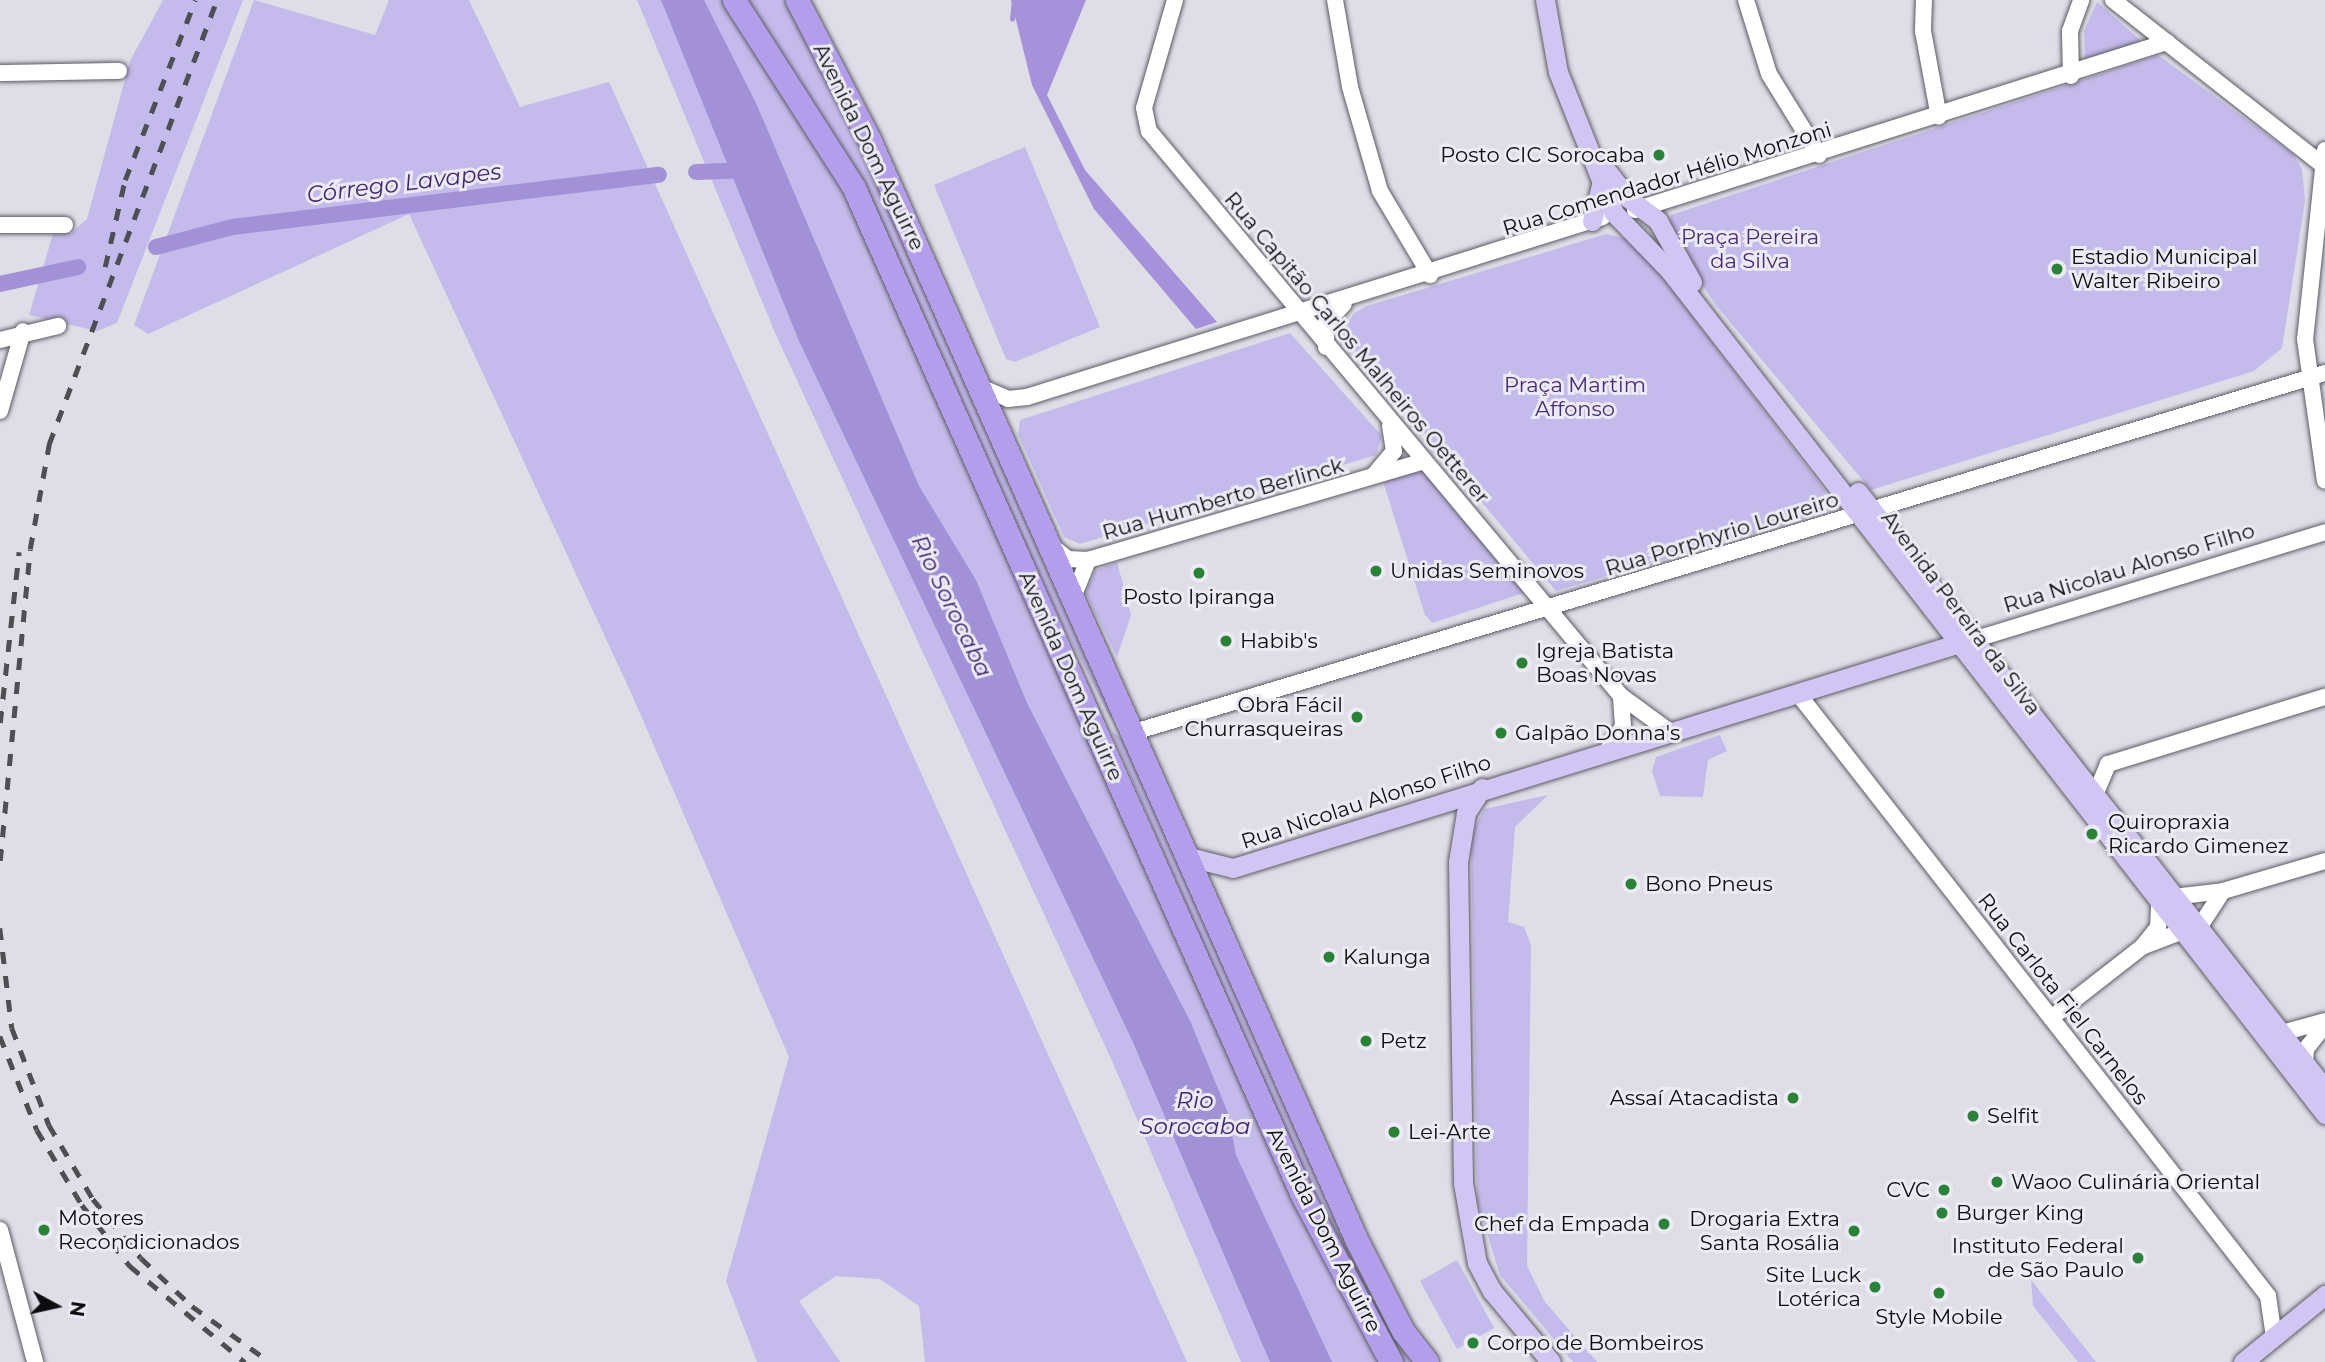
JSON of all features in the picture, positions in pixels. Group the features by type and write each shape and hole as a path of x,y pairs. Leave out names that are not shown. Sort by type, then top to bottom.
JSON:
{"highway":[{"name":"Avenida Dom Aguirre","path":"734,0 855,188 1303,1197 1391,1362"},
{"name":"Avenida Dom Aguirre","path":"797,0 870,141 978,386 1053,547 1130,733 1357,1241 1403,1331 1427,1362"},
{"path":"1045,616 1113,731 1130,733"}],"main road":[{"name":"Avenida Pereira da Silva","path":"1545,0 1558,72 1579,131 1614,213 1670,271 1865,513 1976,639 2095,795 2166,901"},
{"name":"Avenida Pereira da Silva","path":"1579,131 1628,198 1646,208 1709,309 1865,513 1955,644 2189,930 2325,1114"},
{"path":"1592,221 1601,184"},
{"path":"1925,653 1937,619"},
{"name":"Rua Nicolau Alonso Filho","path":"1185,856 1233,868 1482,788 1637,746 1976,639"},
{"path":"1482,788 1466,813 1458,862 1462,1183 1477,1263 1492,1291 1551,1362"},
{"name":"Avenida Pereira da Silva","path":"2189,930 2282,1033 2325,1089"},
{"path":"2243,1362 2325,1295"}],"street":[{"name":"Rua Capitão Carlos Malheiros Oetterer","path":"1175,0 1144,108 1146,125 1299,316 1550,608 1621,696 1673,734"},
{"path":"1335,0 1350,87 1380,191 1430,275"},
{"path":"1746,0 1769,75 1819,155"},
{"path":"1924,0 1923,31 1939,117"},
{"path":"2071,76 2070,31 2081,0"},
{"path":"2113,0 2323,157 2306,379 2325,481"},
{"name":"Rua Comendador Hélio Monzoni","path":"978,386 1008,399 1027,397 1430,275 1614,213 1646,208 1819,155 2071,76 2166,42"},
{"path":"0,73 119,71"},
{"path":"0,225 65,225"},
{"path":"1326,347 1326,323 1349,300"},
{"path":"0,340 23,331 58,326"},
{"path":"0,411 23,331"},
{"name":"Rua Porphyrio Loureiro","path":"1130,733 2325,373"},
{"name":"Rua Humberto Berlinck","path":"1370,478 1394,451 1388,421"},
{"name":"Rua Humberto Berlinck","path":"1053,547 1068,559 1088,560 1422,462"},
{"name":"Rua Nicolau Alonso Filho","path":"1976,639 2325,532"},
{"name":"Rua Humberto Berlinck","path":"1074,595 1088,560"},
{"name":"Rua Carlota Fiel Carnelos","path":"1799,695 2268,1296 2274,1337"},
{"name":"Rua Capitão Carlos Malheiros Oetterer","path":"1621,696 1637,746"},
{"path":"1603,755 1623,726 1621,696"},
{"path":"2095,795 2108,764 2325,697"},
{"path":"2051,1018 2142,947 2158,927 2166,901 2223,891 2325,861"},
{"path":"2142,947 2189,930 2223,891"},
{"path":"2282,1033 2325,1023"},
{"path":"2305,1063 2306,1049 2325,1023"},
{"path":"0,1230 35,1362"}],"green space":[{"path":"163,0 243,0 117,323 97,331 29,315 53,234 71,233 87,219 130,61"},
{"path":"254,0 375,35 389,0 469,0 520,107 609,82 1187,1362 925,1362 919,1306 880,1279 836,1276 799,1301 840,1362 757,1362 726,1281 789,1057 632,695 409,214 148,334 134,325"},
{"path":"637,0 725,0 856,207 1380,1362 1241,1362 1112,1061 776,335"},
{"path":"743,0 789,0 863,146 1121,726 1109,716 1056,611 849,160"},
{"path":"2097,2 2147,46 2085,62 2084,31"},
{"name":"Estadio Municipal Walter Ribeiro","path":"2158,55 2293,154 2302,169 2305,201 2282,348 2254,371 1871,490 1715,304 1667,231 1671,215"},
{"path":"1025,147 1100,327 1015,362 1006,359 934,185"},
{"name":"Praça Martim Affonso","path":"1606,234 1634,240 1826,492 1811,516 1556,591 1342,335 1353,314 1367,306"},
{"path":"1290,333 1382,436 1376,455 1080,544 1064,537 1018,434 1020,420"},
{"path":"1421,466 1530,591 1432,623 1425,615 1382,478"},
{"path":"1117,562 1131,615 1117,657 1085,592 1096,570"},
{"path":"1112,732 1126,741 1416,1362 1402,1362 1303,1179"},
{"path":"1720,735 1727,751 1708,760 1703,797 1660,796 1652,771 1656,757"},
{"path":"1548,795 1515,827 1508,922 1524,927 1531,945 1527,1266 1545,1302 1597,1362 1573,1362 1500,1275 1477,1200 1471,836 1484,809"},
{"path":"1457,1260 1494,1328 1457,1349 1420,1281"},
{"path":"2031,1280 2096,1362 2078,1362 2033,1306"}],"shaded area":[{"path":"1011,0 1086,0 1047,95 1085,170 1217,322 1196,329 1094,209 1032,85"}],"water":[{"name":"Rio Sorocaba","path":"661,0 704,0 756,103 919,486 976,580 1027,703 1191,1023 1228,1113 1236,1155 1332,1362 1270,1362 1132,1040 799,341"}],"waterway":[{"path":"1012,19 1014,0"},
{"name":"Córrego Lavapes","path":"696,172 753,170"},
{"name":"Córrego Lavapes","path":"156,247 233,227 659,175"},
{"path":"0,284 78,267"}],"railway":[{"path":"105,267 125,180 195,0"},
{"path":"0,861 30,549 49,444 217,0"},
{"path":"0,723 19,552"},
{"path":"0,928 12,1028 49,1125 93,1199 141,1258 192,1306 270,1362"},
{"path":"0,1036 37,1130 82,1205 130,1266 245,1362"}],"place":[{"name":"Posto CIC Sorocaba","path":"1659,155"},
{"name":"Estadio Municipal Walter Ribeiro","path":"2057,269"},
{"name":"Unidas Seminovos","path":"1376,571"},
{"name":"Posto Ipiranga","path":"1199,573"},
{"name":"Habib's","path":"1226,641"},
{"name":"Igreja Batista Boas Novas","path":"1522,663"},
{"name":"Obra Fácil Churrasqueiras","path":"1357,717"},
{"name":"Galpão Donna's","path":"1501,733"},
{"name":"Quiropraxia Ricardo Gimenez","path":"2092,834"},
{"name":"Bono Pneus","path":"1631,884"},
{"name":"Kalunga","path":"1329,957"},
{"name":"Petz","path":"1366,1041"},
{"name":"Assaí Atacadista","path":"1793,1098"},
{"name":"Selfit","path":"1973,1116"},
{"name":"Lei-Arte","path":"1394,1132"},
{"name":"Waoo Culinária Oriental","path":"1997,1182"},
{"name":"CVC","path":"1944,1190"},
{"name":"Burger King","path":"1942,1213"},
{"name":"Chef da Empada","path":"1664,1224"},
{"name":"Motores Recondicionados","path":"44,1230"},
{"name":"Drogaria Extra Santa Rosália","path":"1854,1231"},
{"name":"Instituto Federal de São Paulo","path":"2138,1258"},
{"name":"Site Luck Lotérica","path":"1875,1287"},
{"name":"Style Mobile","path":"1939,1293"},
{"name":"Corpo de Bombeiros","path":"1473,1343"}],"park label":[{"name":"Praça Pereira da Silva","path":"1750,249"}]}
